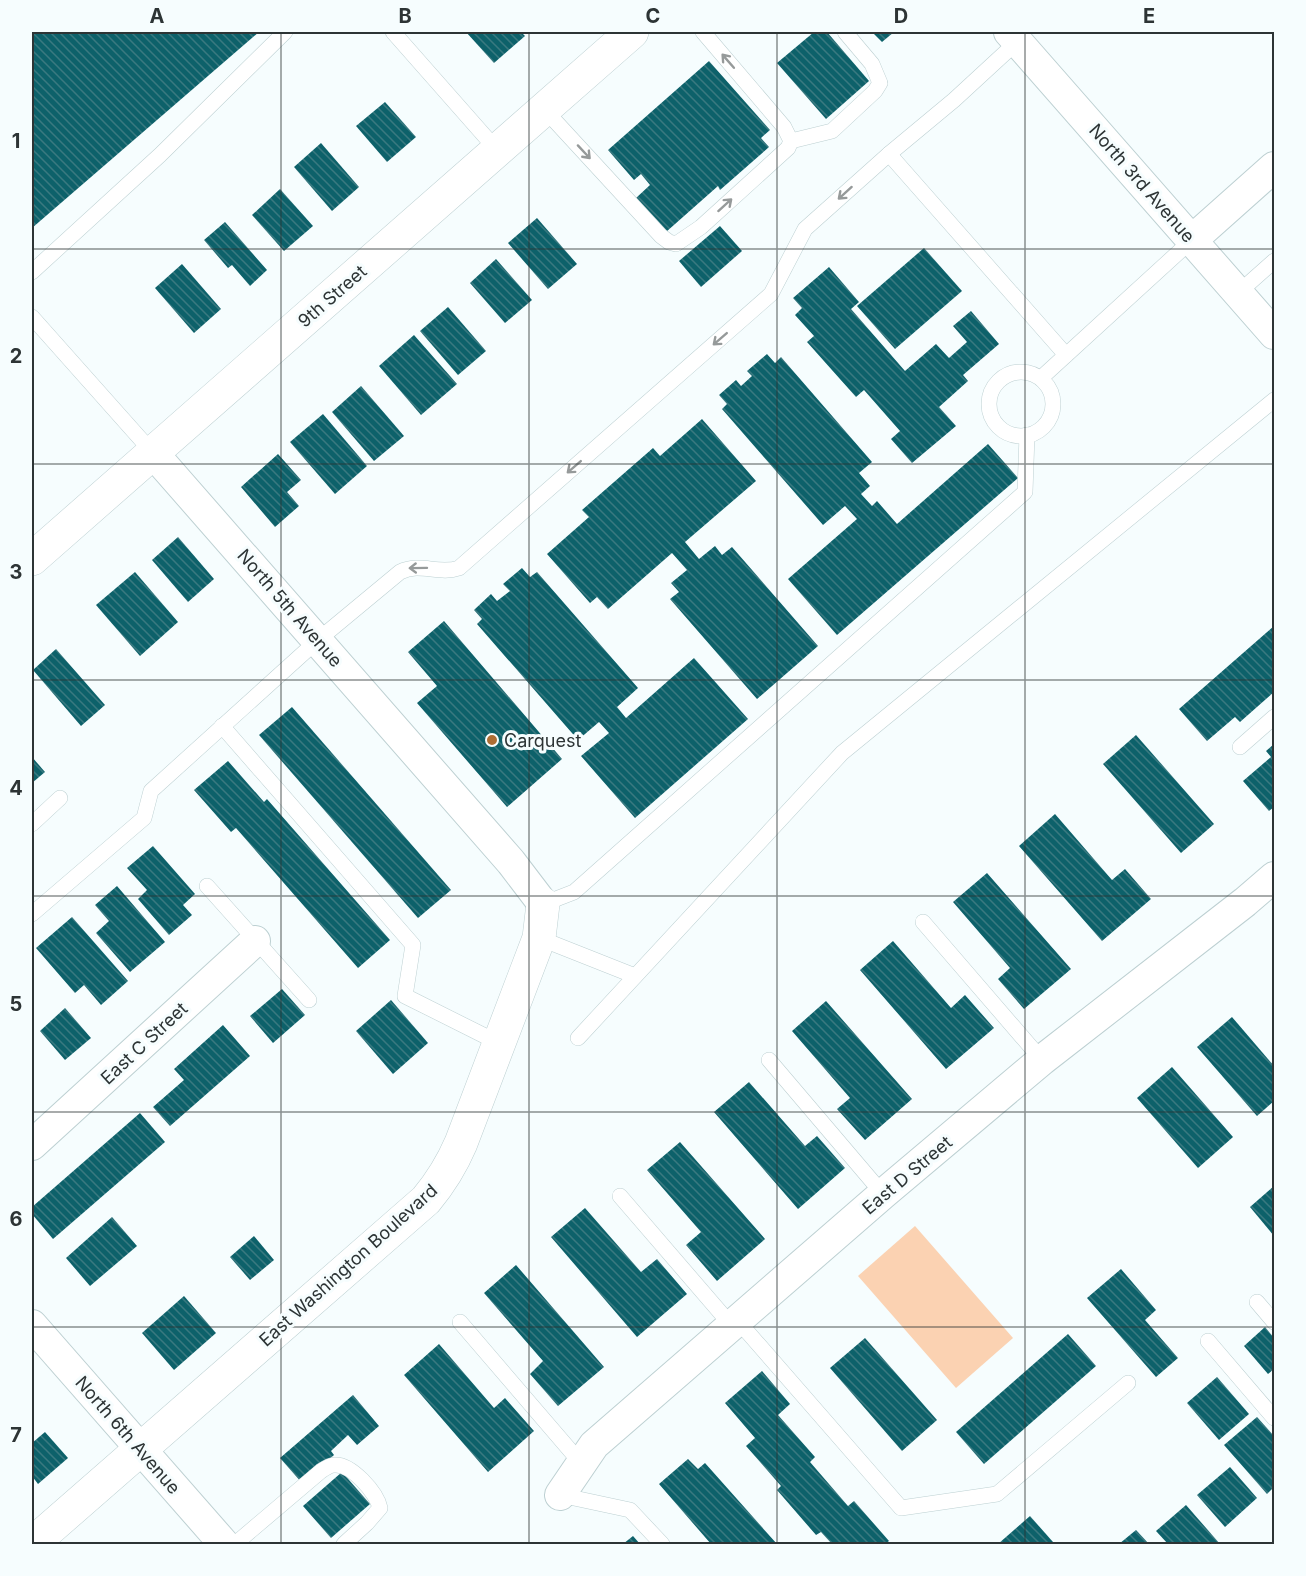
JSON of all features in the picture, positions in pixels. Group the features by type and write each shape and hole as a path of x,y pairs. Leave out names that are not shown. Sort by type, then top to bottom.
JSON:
{"street":[{"name":"9th Street","path":"32,559 632,32"},
{"name":"North 3rd Avenue","path":"1014,36 1275,334"},
{"path":"1192,240 1275,167"},
{"name":"North 5th Avenue","path":"153,453 511,862 543,904"},
{"name":"East D Street","path":"560,1495 594,1445 883,1194 1042,1060 1275,877"},
{"name":"East Washington Boulevard","path":"32,1545 426,1200 451,1166 461,1143 538,938 543,904"},
{"name":"East C Street","path":"32,1145 255,941"},
{"name":"North 6th Avenue","path":"32,1325 224,1545"}],"lane":[{"path":"32,272 160,155 285,32"},
{"path":"393,32 497,150"},
{"path":"544,109 661,236 669,243 676,244 701,227 788,148 791,141 784,127 703,32"},
{"path":"791,141 831,131 875,92 880,83 872,64 845,32"},
{"path":"32,914 144,818 152,791 318,640 400,572 417,567 451,571 459,568 771,294 805,230 889,154 954,100 1014,36"},
{"path":"889,154 1066,356"},
{"path":"1041,378 1192,240"},
{"path":"1238,293 1275,261"},
{"name":"North 5th Avenue","path":"32,317 153,453"},
{"path":"1011,373 1032,373 1041,378 1052,395 1053,406 1051,416 1045,425 1037,432 1027,435 1006,432 998,426 992,417 990,406 990,396 994,386 1011,373"},
{"path":"578,1038 843,753 1275,400"},
{"path":"543,904 574,892 1025,492 1027,435"},
{"path":"1240,747 1275,717"},
{"path":"222,726 413,945 405,996 499,1043"},
{"path":"32,824 60,798"},
{"path":"207,886 309,1000"},
{"path":"923,922 1042,1060"},
{"path":"538,938 635,976"},
{"path":"769,1060 883,1194"},
{"path":"620,1196 901,1508 997,1494 1128,1383"},
{"path":"1257,1302 1275,1322"},
{"path":"460,1322 581,1463"},
{"path":"1208,1341 1275,1418"},
{"path":"235,1545 321,1471 334,1465 348,1467 364,1482 379,1502 380,1508 344,1545"},
{"path":"560,1495 630,1510 662,1545"}],"shaded area":[{"path":"915,1226 1013,1338 956,1388 858,1276"}],"building":[{"path":"32,32 259,32 32,228"},
{"path":"466,32 521,32 525,36 494,63"},
{"path":"814,32 827,32 869,81 826,119 777,63"},
{"path":"872,32 894,32 882,42"},
{"path":"709,61 770,130 761,138 769,147 720,190 718,186 666,232 636,198 650,185 641,174 634,180 608,150"},
{"path":"385,102 416,137 387,162 356,126"},
{"path":"321,143 359,187 332,211 294,167"},
{"path":"280,189 313,226 284,251 252,215"},
{"path":"537,218 577,264 548,289 508,243"},
{"path":"225,222 267,270 250,286 232,265 228,268 204,240"},
{"path":"720,226 742,251 701,287 679,261"},
{"path":"924,248 962,291 895,349 857,306"},
{"path":"496,259 532,300 505,323 470,283"},
{"path":"182,264 221,309 194,333 155,288"},
{"path":"829,267 859,302 851,309 905,371 936,344 949,358 967,342 953,326 971,311 999,344 963,375 968,381 939,407 956,426 912,463 891,439 900,431 864,390 856,397 807,342 814,336 795,315 802,308 793,298"},
{"path":"448,307 486,351 458,375 420,331"},
{"path":"414,335 457,384 421,415 379,366"},
{"path":"767,354 775,363 781,357 872,462 859,473 870,486 861,494 872,506 877,501 897,524 988,444 1018,478 837,635 788,579 857,519 845,506 823,525 722,409 727,404 719,395 736,380 741,386 752,376 747,371"},
{"path":"361,386 404,436 374,461 332,412"},
{"path":"323,414 367,466 335,494 290,442"},
{"path":"702,419 756,481 685,542 699,559 715,546 722,555 732,547 818,646 757,699 670,599 679,592 671,583 687,570 672,553 608,609 597,597 590,603 547,554 589,517 582,510 653,448 660,456"},
{"path":"278,454 301,480 287,492 299,506 275,527 241,487"},
{"path":"178,537 214,579 188,602 152,560"},
{"path":"522,568 530,577 537,572 638,688 617,707 626,718 694,658 748,719 635,818 581,756 609,733 599,722 578,740 477,624 482,619 474,610 491,594 497,601 510,591 503,584"},
{"path":"135,572 178,622 140,656 96,605"},
{"path":"444,621 562,759 507,807 417,703 437,686 408,652"},
{"path":"1274,626 1274,692 1240,722 1235,717 1207,741 1179,709"},
{"path":"56,649 105,705 81,726 33,670"},
{"path":"292,707 451,890 418,918 259,735"},
{"path":"1136,735 1214,824 1181,853 1103,764"},
{"path":"1274,744 1274,807 1269,811 1243,781 1271,757 1266,751"},
{"path":"32,757 45,772 32,783"},
{"path":"228,761 264,802 267,799 390,940 358,968 236,828 231,832 194,790"},
{"path":"1055,814 1112,880 1125,869 1151,899 1102,941 1019,846"},
{"path":"153,846 195,894 183,905 192,915 169,935 138,899 147,890 127,868"},
{"path":"987,873 1071,969 1024,1009 998,979 1010,968 953,902"},
{"path":"117,886 165,942 130,972 96,933 109,921 95,905"},
{"path":"72,917 128,981 101,1005 84,985 75,993 36,948"},
{"path":"893,941 951,1008 965,995 994,1028 946,1069 860,970"},
{"path":"282,989 305,1015 273,1043 250,1016"},
{"path":"391,1000 428,1043 393,1074 356,1031"},
{"path":"826,1001 912,1099 865,1140 837,1109 850,1098 792,1031"},
{"path":"65,1008 91,1038 65,1060 40,1031"},
{"path":"1232,1017 1274,1066 1274,1101 1257,1116 1197,1047"},
{"path":"223,1025 250,1056 170,1126 153,1107 184,1080 174,1069"},
{"path":"1172,1067 1233,1137 1198,1168 1137,1098"},
{"path":"749,1082 805,1146 817,1136 845,1168 798,1209 714,1112"},
{"path":"140,1113 165,1142 53,1239 32,1214 32,1207"},
{"path":"680,1142 765,1239 717,1281 686,1245 701,1232 647,1170"},
{"path":"1274,1186 1274,1236 1250,1207"},
{"path":"585,1208 641,1272 657,1259 687,1294 637,1337 551,1237"},
{"path":"112,1217 137,1246 90,1286 66,1258"},
{"path":"254,1236 274,1260 250,1280 230,1257"},
{"path":"516,1265 604,1367 558,1406 530,1374 543,1361 484,1293"},
{"path":"1121,1269 1156,1310 1145,1320 1178,1358 1156,1377 1087,1298"},
{"path":"184,1296 216,1333 174,1370 142,1333"},
{"path":"1265,1327 1274,1338 1274,1369 1268,1374 1244,1346"},
{"path":"1068,1334 1096,1366 984,1464 956,1432"},
{"path":"865,1338 937,1420 902,1451 830,1368"},
{"path":"439,1344 494,1408 505,1398 534,1431 488,1472 404,1375"},
{"path":"762,1371 790,1404 778,1415 815,1457 810,1462 848,1506 854,1501 889,1541 885,1544 832,1544 821,1532 816,1535 777,1490 781,1486 746,1446 755,1438 725,1403"},
{"path":"1217,1377 1249,1414 1219,1440 1187,1403"},
{"path":"353,1395 379,1426 357,1445 348,1435 331,1451 334,1455 302,1483 280,1458"},
{"path":"1257,1417 1274,1436 1274,1487 1267,1494 1224,1445"},
{"path":"45,1432 68,1458 38,1484 32,1476 32,1443"},
{"path":"688,1459 698,1469 705,1463 777,1544 711,1544 659,1484"},
{"path":"1230,1467 1257,1498 1225,1527 1197,1495"},
{"path":"342,1472 370,1504 331,1538 303,1506"},
{"path":"1186,1505 1220,1544 1168,1544 1156,1531"},
{"path":"1030,1516 1053,1542 1051,1544 998,1544"},
{"path":"1136,1530 1149,1544 1119,1544"},
{"path":"633,1536 640,1544 623,1544"}],"place":[{"name":"Carquest","path":"492,740"}]}
